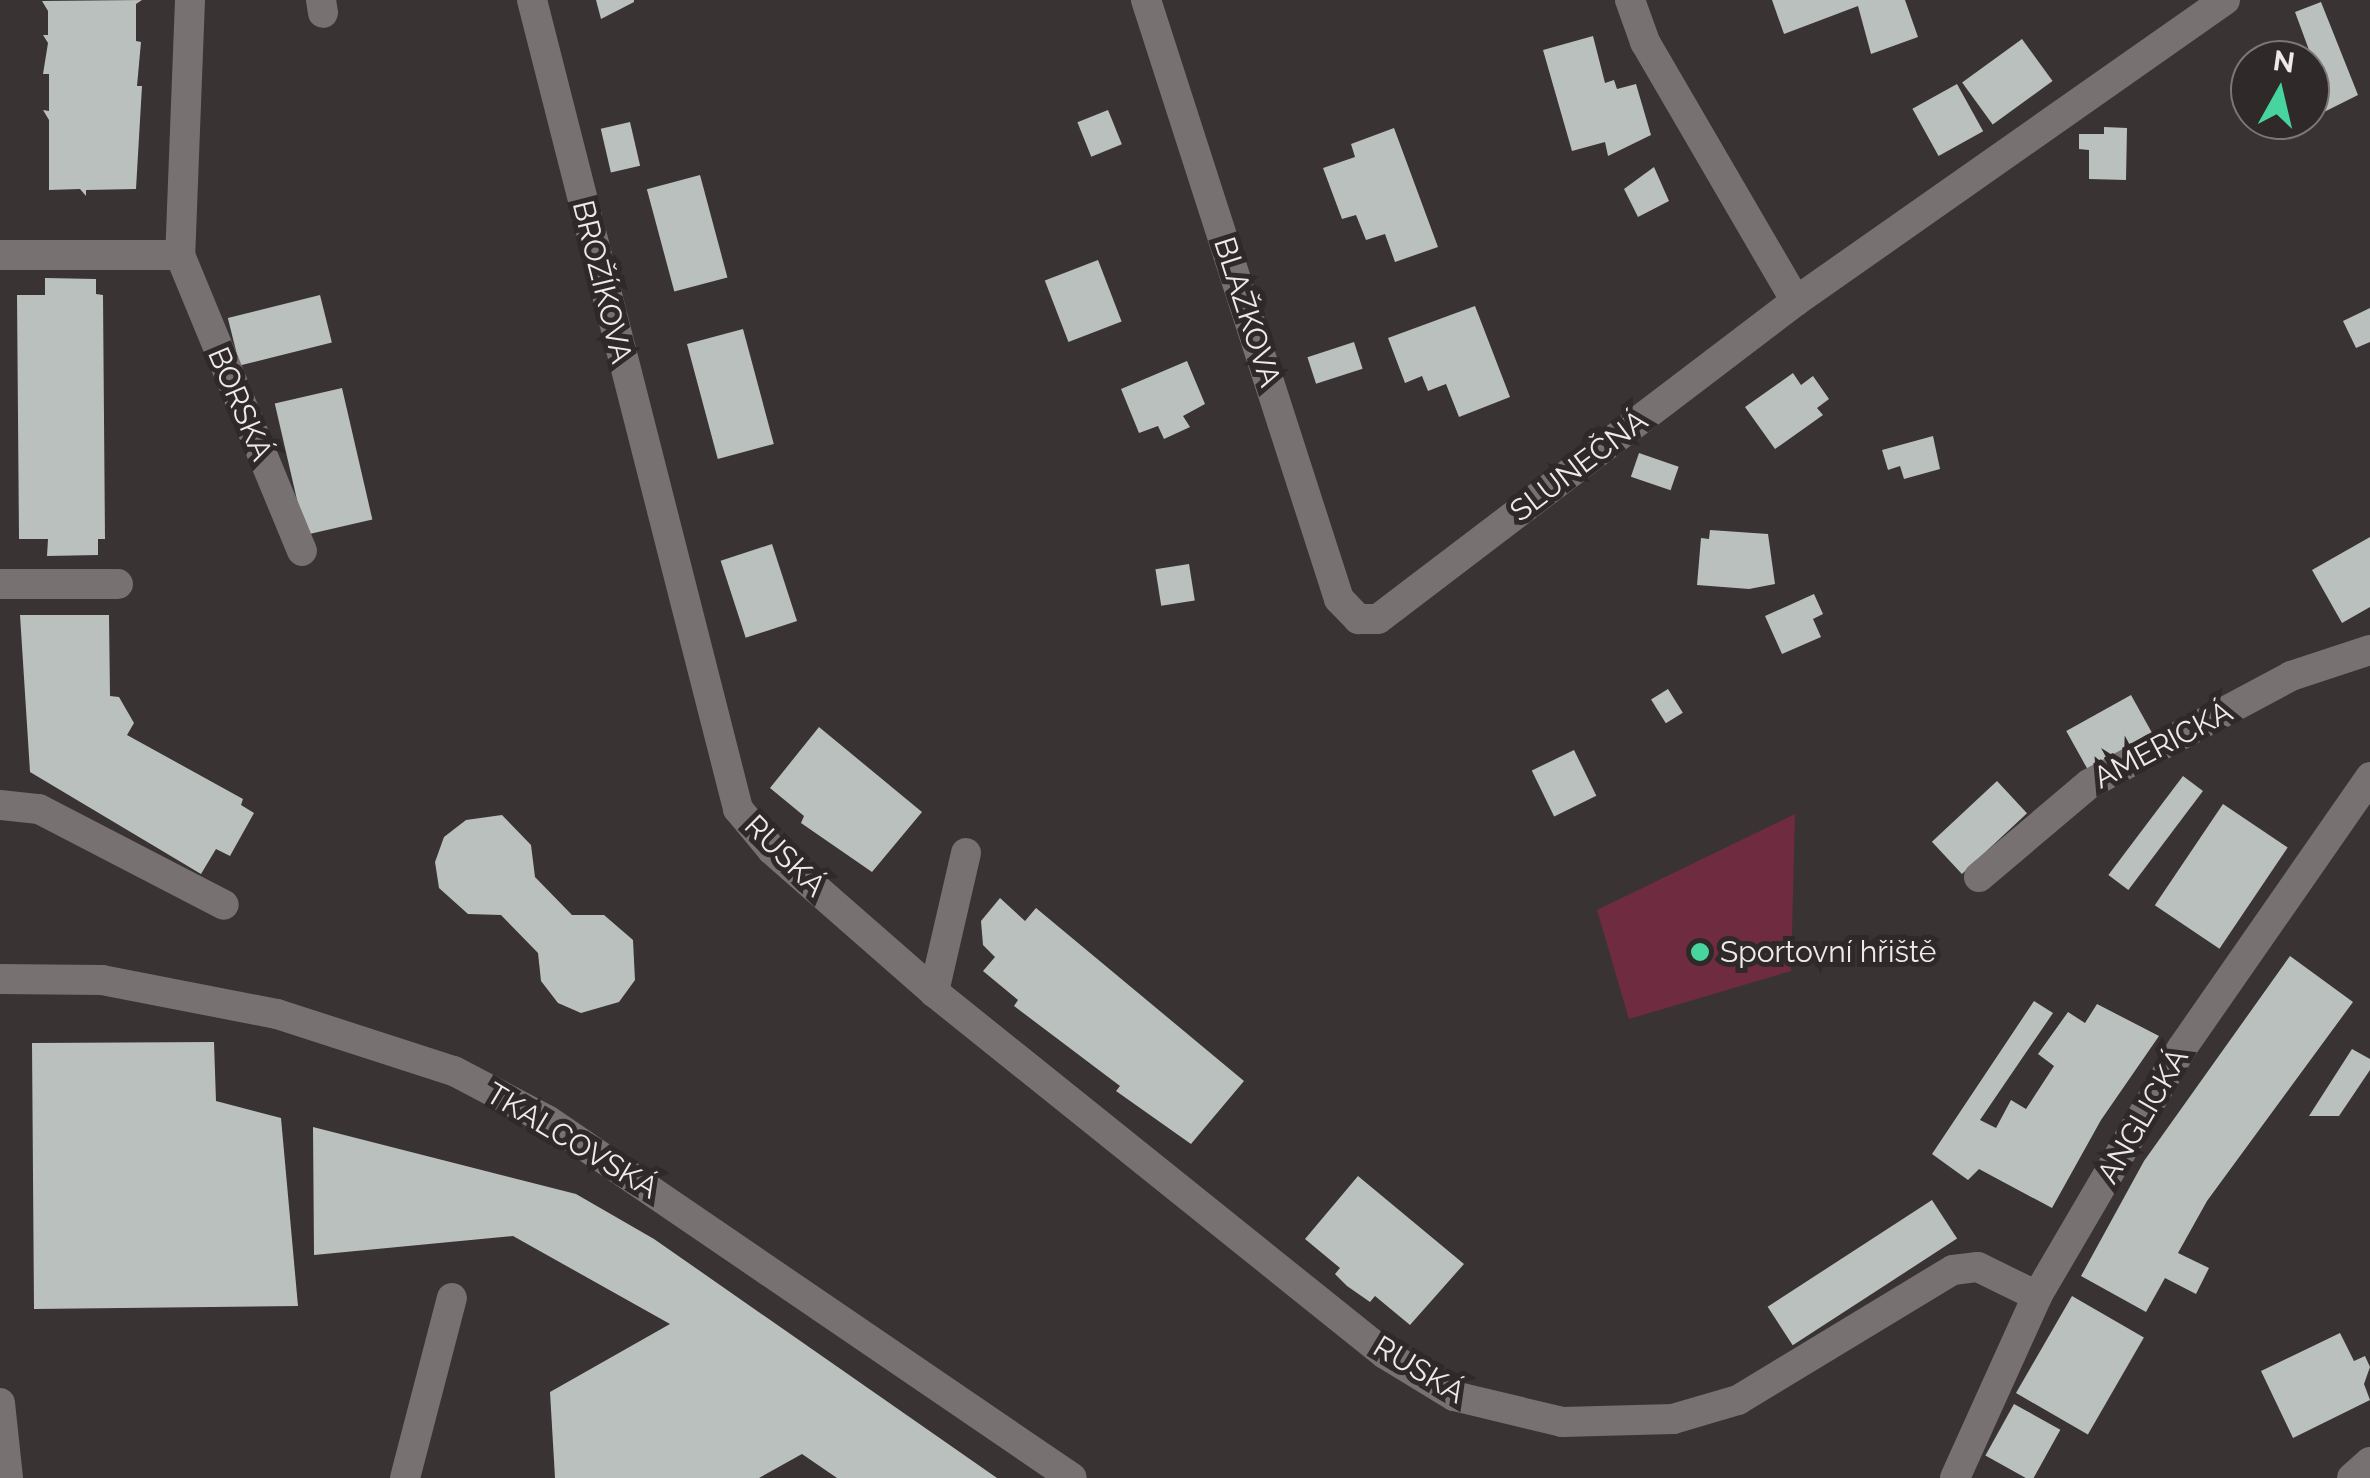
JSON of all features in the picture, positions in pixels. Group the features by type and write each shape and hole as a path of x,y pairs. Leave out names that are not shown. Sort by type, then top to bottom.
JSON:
{"street":[{"name":"BORSKÁ","path":"190,0 180,255 302,551"},
{"name":"BROŽÍKOVA","path":"532,0 672,563"},
{"name":"BLAŽKOVA","path":"1146,0 1339,598 1358,618"},
{"path":"1630,0 1646,42 1796,302"},
{"name":"SLUNEČNÁ","path":"1358,618 1378,619 1796,302 2225,0"},
{"path":"0,255 180,255"},
{"name":"RUSKÁ","path":"672,563 738,808 772,850 934,992 1385,1354 1454,1396 1496,1411 1562,1422 1673,1419 1738,1400 1953,1270 1978,1267 2037,1296"},
{"path":"0,584 118,584"},
{"name":"AMERICKÁ","path":"1979,878 2089,784 2292,676 2370,650"},
{"name":"ANGLICKÁ","path":"1954,1478 2037,1296 2182,1048 2370,777"},
{"path":"0,804 40,808 224,906"},
{"path":"934,992 966,853"},
{"name":"TKALCOVSKÁ","path":"0,979 102,980 277,1014 454,1071 579,1141 1072,1478"},
{"path":"405,1478 452,1298"},
{"path":"0,1403 8,1478"},
{"path":"2352,1478 2370,1462"}],"shaded area":[{"path":"1795,814 1791,971 1629,1019 1597,910"}],"building":[{"path":"142,0 136,4 136,41 141,42 137,86 142,86 136,189 86,190 86,196 80,189 49,190 49,120 43,110 49,111 49,74 43,74 48,43 43,35 48,35 48,11 42,1"},
{"path":"596,0 634,0 634,2 601,19"},
{"path":"1772,0 1905,0 1918,37 1871,54 1858,6 1784,34"},
{"path":"2321,2 2358,95 2330,109 2330,40 2305,40 2295,12"},
{"path":"1593,36 1605,83 1614,80 1617,89 1636,84 1651,135 1608,156 1605,142 1572,151 1543,50"},
{"path":"2022,39 2053,81 1993,125 1962,82"},
{"path":"1957,84 1983,131 1939,156 1912,109"},
{"path":"1108,110 1122,144 1091,157 1077,122"},
{"path":"630,122 640,166 611,173 601,129"},
{"path":"2104,127 2127,128 2126,180 2089,179 2089,150 2079,149 2079,134 2104,134"},
{"path":"1394,128 1438,247 1395,262 1385,234 1366,240 1356,215 1342,219 1323,168 1355,157 1351,144"},
{"path":"1654,167 1669,201 1638,217 1624,189"},
{"path":"700,175 727,277 674,292 647,189"},
{"path":"1098,260 1122,322 1068,342 1045,280"},
{"path":"45,278 96,279 96,294 103,295 105,539 98,539 98,555 47,556 48,539 19,539 17,295 45,295"},
{"path":"320,295 332,343 240,366 228,318"},
{"path":"1475,306 1510,397 1459,417 1446,384 1428,391 1422,376 1405,383 1388,338"},
{"path":"2370,308 2370,342 2356,348 2343,321"},
{"path":"743,329 774,444 718,459 687,344"},
{"path":"1354,342 1363,369 1316,384 1307,357"},
{"path":"1187,361 1205,404 1183,416 1190,427 1164,439 1158,426 1139,433 1121,389"},
{"path":"1793,373 1801,385 1813,376 1829,399 1817,408 1823,415 1775,449 1745,407"},
{"path":"342,388 372,520 305,535 275,404"},
{"path":"1933,436 1940,469 1904,479 1900,466 1888,470 1882,450"},
{"path":"1639,453 1679,467 1671,490 1631,477"},
{"path":"1710,530 1768,534 1775,584 1749,589 1697,585 1701,538 1709,539"},
{"path":"2370,537 2370,607 2342,623 2312,570"},
{"path":"772,544 797,621 746,638 721,561"},
{"path":"1189,564 1195,601 1161,606 1155,569"},
{"path":"1814,594 1823,614 1813,619 1821,637 1782,654 1765,616"},
{"path":"20,615 109,615 110,696 119,697 134,723 127,735 243,799 241,805 254,813 230,856 216,849 201,874 30,772"},
{"path":"1668,689 1683,713 1666,723 1651,700"},
{"path":"2131,695 2153,734 2088,770 2066,731"},
{"path":"819,727 922,812 872,872 801,823 804,816 770,788"},
{"path":"1574,750 1596,796 1554,816 1532,771"},
{"path":"2183,776 2203,791 2128,890 2108,875"},
{"path":"1997,781 2027,813 1962,874 1932,842"},
{"path":"2223,804 2288,848 2219,949 2155,905"},
{"path":"502,815 531,845 535,877 572,915 604,915 633,940 635,980 619,1002 581,1013 558,1003 541,981 538,953 501,915 468,914 439,888 435,862 444,837 466,820"},
{"path":"1000,898 1025,921 1036,908 1244,1081 1191,1144 1116,1091 1120,1086 1014,1006 1018,1000 983,971 995,957 983,945 981,921"},
{"path":"2290,956 2353,1002 2207,1201 2178,1253 2209,1268 2196,1294 2165,1278 2146,1312 2081,1276 2144,1161"},
{"path":"2034,1001 2053,1013 1980,1120 1996,1128 2011,1100 2026,1109 2054,1066 2038,1054 2068,1012 2085,1023 2097,1004 2159,1036 2101,1120 2052,1208 1979,1169 1968,1180 1932,1154"},
{"path":"214,1042 216,1101 281,1118 298,1306 34,1309 32,1043"},
{"path":"2352,1049 2370,1059 2370,1070 2339,1116 2309,1116"},
{"path":"313,1127 576,1194 654,1239 997,1478 837,1478 802,1454 759,1478 555,1478 550,1392 670,1324 513,1236 314,1255"},
{"path":"1358,1176 1464,1264 1410,1325 1375,1296 1370,1302 1347,1286 1335,1274 1340,1268 1305,1239"},
{"path":"1932,1200 1957,1239 1793,1345 1768,1307"},
{"path":"2072,1296 2144,1338 2088,1434 2016,1393"},
{"path":"2340,1333 2354,1361 2365,1356 2370,1367 2364,1384 2370,1400 2293,1438 2261,1371"},
{"path":"2014,1404 2060,1430 2034,1478 2026,1478 1985,1456"}],"place":[{"name":"Sportovní hřiště","path":"1700,952"}]}
